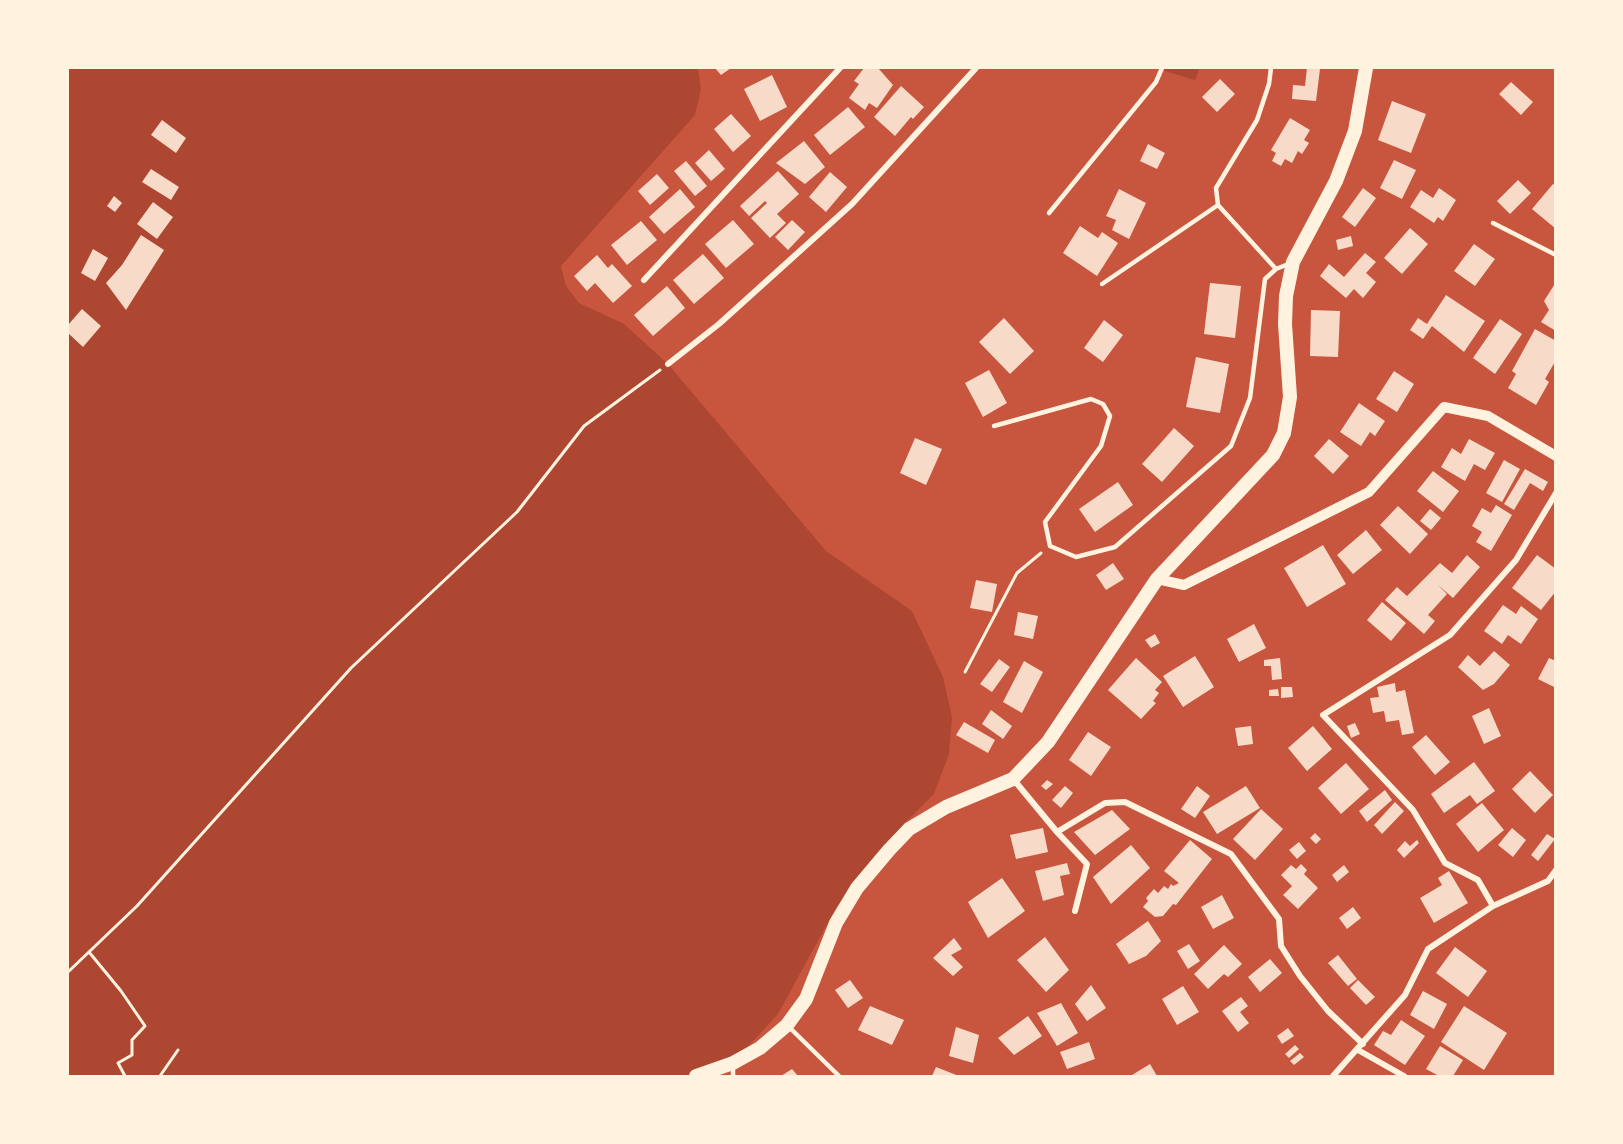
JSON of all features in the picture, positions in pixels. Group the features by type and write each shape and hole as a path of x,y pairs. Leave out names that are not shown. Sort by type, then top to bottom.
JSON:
{"main road":[{"path":"696,1077 733,1070 787,1025 806,999 836,923 851,897 889,850 909,829 946,807 1013,779 1047,742 1157,579 1273,455 1284,434 1290,397 1285,324 1286,296 1293,262 1336,181 1355,130 1366,68"}],"street":[{"path":"644,280 840,68"},
{"path":"668,364 719,324 852,204 976,68"},
{"path":"1157,579 1184,585 1369,492 1444,408 1488,416 1556,456"},
{"path":"1493,906 1478,880 1445,863 1413,810 1323,715 1450,635 1516,560 1556,493"},
{"path":"1013,779 1087,864 1075,911"},
{"path":"1057,832 1105,803 1125,802 1231,854 1279,919 1281,946 1300,976 1328,1011 1363,1044"},
{"path":"1333,1077 1405,995 1428,949 1493,906 1548,881 1556,870"},
{"path":"1358,1050 1404,1077"}],"lane":[{"path":"1049,213 1156,82 1162,68"},
{"path":"1271,68 1269,84 1257,120 1216,188 1218,205 1276,269"},
{"path":"1102,284 1218,205"},
{"path":"1493,223 1556,255"},
{"path":"994,426 1090,399 1104,404 1110,416 1101,446 1045,522 1050,546 1076,557 1115,547 1231,446 1250,398 1265,279 1276,269 1293,262"},
{"path":"787,1025 839,1077"}],"path":[{"path":"68,972 136,906 351,668 517,512 584,426 668,364"},
{"path":"965,672 1017,573 1050,546"},
{"path":"89,952 121,991 145,1026 132,1040 132,1055 117,1063 125,1077"},
{"path":"160,1077 178,1050"}],"shaded area":[{"path":"68,68 698,68 701,89 695,115 561,266 566,286 579,303 624,324 668,364 826,551 912,611 943,677 952,717 949,754 934,794 902,826 837,906 778,1014 733,1063 696,1076 68,1076"},
{"path":"1164,68 1200,68 1195,80 1162,70"}],"building":[{"path":"715,68 731,68 721,75"},
{"path":"864,68 878,68 893,85 877,108 869,103 865,110 849,98 859,84 854,81"},
{"path":"1307,68 1320,69 1316,101 1292,99 1293,85 1305,86"},
{"path":"772,75 787,107 760,121 744,89"},
{"path":"1220,79 1235,94 1217,112 1202,97"},
{"path":"1511,82 1533,102 1521,115 1499,94"},
{"path":"901,86 924,107 913,119 911,117 895,136 874,117"},
{"path":"1392,101 1426,114 1411,153 1378,140"},
{"path":"848,107 865,127 830,155 814,135"},
{"path":"731,114 751,136 733,152 714,129"},
{"path":"1290,118 1310,130 1304,140 1309,143 1302,154 1298,151 1292,163 1285,159 1281,166 1272,161 1276,153 1271,150"},
{"path":"162,120 186,138 176,153 151,135"},
{"path":"804,141 825,167 805,184 776,163"},
{"path":"1148,144 1165,153 1157,169 1140,161"},
{"path":"709,150 725,169 711,181 695,163"},
{"path":"1394,160 1416,170 1402,199 1380,188"},
{"path":"686,161 707,186 695,196 674,171"},
{"path":"151,169 179,187 171,200 142,182"},
{"path":"778,171 799,194 777,214 786,223 770,238 751,218 767,203 765,201 749,216 740,206"},
{"path":"830,172 847,187 826,212 809,197"},
{"path":"657,174 669,188 650,205 638,191"},
{"path":"1518,180 1531,193 1510,214 1497,201"},
{"path":"1553,184 1556,186 1556,229 1532,209"},
{"path":"1363,188 1376,198 1355,227 1342,217"},
{"path":"1439,188 1456,200 1443,221 1438,217 1434,223 1410,207 1421,190 1433,198"},
{"path":"680,189 695,207 664,234 649,217"},
{"path":"1119,189 1146,203 1129,239 1112,230 1116,220 1106,216"},
{"path":"114,196 122,203 115,212 107,206"},
{"path":"153,202 173,217 157,239 137,224"},
{"path":"733,220 754,244 726,268 705,244"},
{"path":"792,220 805,232 788,250 775,237"},
{"path":"641,221 657,240 627,265 611,245"},
{"path":"1080,226 1098,238 1102,232 1118,243 1097,276 1063,253"},
{"path":"1410,228 1428,244 1402,274 1384,258"},
{"path":"141,235 164,250 126,310 106,283 122,265"},
{"path":"1351,236 1353,246 1338,250 1336,240"},
{"path":"1474,244 1495,259 1475,286 1454,271"},
{"path":"93,249 108,258 95,281 81,273"},
{"path":"1365,253 1376,262 1366,273 1376,282 1363,298 1354,289 1346,298 1320,276 1329,264 1344,277"},
{"path":"703,254 724,278 694,304 673,280"},
{"path":"597,255 608,268 612,264 632,286 613,303 595,283 587,291 574,276"},
{"path":"1556,282 1556,331 1541,322 1549,310 1544,301"},
{"path":"1210,283 1241,286 1235,338 1204,334"},
{"path":"667,286 685,308 653,336 634,315"},
{"path":"1446,295 1485,321 1464,352 1432,326 1423,339 1410,330 1418,318 1427,324"},
{"path":"82,309 101,326 83,347 68,333 68,325"},
{"path":"1311,310 1340,311 1338,357 1310,356"},
{"path":"1004,318 1034,351 1010,374 979,342"},
{"path":"1500,319 1522,334 1495,374 1473,358"},
{"path":"1104,320 1123,335 1103,362 1084,348"},
{"path":"1535,329 1556,341 1556,360 1545,379 1549,382 1536,405 1508,388 1516,374 1512,371"},
{"path":"1196,357 1229,364 1220,413 1186,407"},
{"path":"989,370 1007,403 983,417 965,383"},
{"path":"1394,371 1414,384 1397,412 1376,399"},
{"path":"1359,403 1385,421 1375,436 1370,432 1361,446 1340,432"},
{"path":"1174,428 1194,446 1162,482 1142,464"},
{"path":"915,438 942,449 926,485 900,473"},
{"path":"1329,439 1349,456 1333,474 1314,456"},
{"path":"1469,439 1495,453 1485,470 1474,464 1465,481 1441,467 1452,448 1461,454"},
{"path":"1504,460 1520,469 1502,502 1486,493"},
{"path":"1525,469 1548,482 1543,491 1530,483 1514,510 1504,504"},
{"path":"1433,471 1459,491 1443,512 1417,491"},
{"path":"1118,482 1133,505 1095,532 1079,509"},
{"path":"1496,505 1512,515 1491,551 1476,542 1482,532 1472,526 1482,508 1491,513"},
{"path":"1398,506 1428,534 1410,554 1380,525"},
{"path":"1430,509 1441,518 1431,530 1420,521"},
{"path":"1366,530 1382,550 1353,574 1337,555"},
{"path":"1323,545 1346,584 1307,607 1284,568"},
{"path":"1467,555 1480,567 1453,598 1438,585 1447,594 1428,615 1435,621 1424,634 1385,600 1397,587 1407,596 1440,563 1452,573"},
{"path":"1537,555 1556,569 1556,591 1541,610 1512,588"},
{"path":"1113,563 1124,579 1106,590 1096,575"},
{"path":"976,580 997,584 992,612 970,608"},
{"path":"1382,602 1406,623 1391,641 1367,620"},
{"path":"1503,605 1516,614 1521,606 1538,619 1521,644 1508,635 1502,644 1484,631"},
{"path":"1018,612 1038,616 1033,639 1014,635"},
{"path":"1254,624 1266,648 1239,662 1227,639"},
{"path":"1155,634 1160,643 1151,648 1145,640"},
{"path":"1494,651 1510,665 1494,684 1483,690 1458,667 1468,655 1480,666"},
{"path":"1195,656 1214,687 1183,707 1163,676"},
{"path":"1136,658 1162,682 1155,690 1159,693 1153,701 1156,703 1141,719 1108,690"},
{"path":"1280,658 1282,679 1272,680 1271,666 1264,666 1264,660"},
{"path":"1549,658 1556,661 1556,688 1538,679"},
{"path":"999,659 1010,667 992,692 980,684"},
{"path":"1024,661 1043,672 1022,713 1003,702"},
{"path":"1395,683 1396,692 1405,690 1414,733 1402,735 1399,720 1386,722 1384,711 1373,713 1370,698 1379,697 1377,687"},
{"path":"1281,687 1292,687 1293,697 1281,698"},
{"path":"1278,689 1279,696 1269,696 1269,690"},
{"path":"1489,708 1501,736 1484,744 1472,716"},
{"path":"991,710 1012,726 1003,739 982,724"},
{"path":"964,722 995,740 988,753 956,735"},
{"path":"1355,723 1360,734 1351,738 1347,726"},
{"path":"1251,726 1253,744 1238,746 1235,728"},
{"path":"1313,726 1332,749 1307,771 1288,748"},
{"path":"1088,732 1111,747 1091,776 1069,760"},
{"path":"1426,735 1450,762 1435,775 1412,747"},
{"path":"1474,762 1495,791 1477,804 1470,795 1444,813 1431,794"},
{"path":"1346,763 1369,789 1341,814 1318,788"},
{"path":"1530,771 1553,795 1535,813 1512,789"},
{"path":"1047,780 1053,784 1046,790 1041,786"},
{"path":"1065,786 1073,793 1061,808 1052,800"},
{"path":"1197,786 1210,796 1195,818 1181,809"},
{"path":"1246,786 1260,808 1217,834 1203,812"},
{"path":"1385,790 1392,800 1367,822 1359,811"},
{"path":"1395,802 1404,811 1382,834 1374,825"},
{"path":"1482,803 1504,830 1478,852 1456,824"},
{"path":"1261,809 1283,829 1255,860 1233,839"},
{"path":"1112,810 1130,829 1095,855 1074,832"},
{"path":"1043,828 1048,852 1016,859 1010,835"},
{"path":"1512,828 1526,840 1513,857 1498,845"},
{"path":"1315,833 1321,839 1316,844 1310,838"},
{"path":"1547,834 1555,839 1538,861 1531,855"},
{"path":"1190,840 1212,859 1176,905 1173,904 1163,916 1155,917 1143,907 1148,901 1146,898 1154,889 1158,893 1164,886 1168,889 1171,884 1173,886 1179,883 1164,871"},
{"path":"1417,840 1419,843 1404,858 1397,850 1405,841 1410,846"},
{"path":"1299,842 1306,851 1297,859 1289,850"},
{"path":"1131,845 1150,868 1111,904 1093,877"},
{"path":"1067,863 1070,874 1060,876 1064,895 1043,901 1035,871"},
{"path":"1301,864 1307,870 1304,874 1318,888 1298,909 1283,895 1292,886 1281,875 1291,865 1296,869"},
{"path":"1344,865 1349,872 1337,882 1332,875"},
{"path":"1449,871 1468,903 1434,923 1420,898 1442,885 1438,878"},
{"path":"1002,878 1025,911 988,938 968,902"},
{"path":"1222,895 1234,918 1213,929 1201,907"},
{"path":"1353,907 1361,918 1347,929 1339,918"},
{"path":"1148,921 1161,941 1146,956 1129,964 1116,944"},
{"path":"1045,937 1069,970 1046,992 1017,960"},
{"path":"954,938 962,949 951,955 963,967 953,976 933,958"},
{"path":"1189,944 1200,961 1188,969 1177,951"},
{"path":"1224,945 1242,964 1228,977 1224,974 1208,989 1194,974"},
{"path":"1455,947 1487,971 1468,997 1436,973"},
{"path":"1338,955 1357,979 1348,986 1328,963"},
{"path":"1270,959 1282,973 1260,992 1248,977"},
{"path":"850,980 863,998 848,1008 835,990"},
{"path":"1358,980 1375,997 1366,1005 1350,988"},
{"path":"1091,985 1106,1008 1087,1021 1075,1004"},
{"path":"1183,986 1199,1012 1177,1025 1162,999"},
{"path":"1423,991 1447,1004 1434,1029 1410,1015"},
{"path":"1241,997 1248,1006 1240,1012 1249,1023 1238,1032 1222,1011"},
{"path":"1061,1003 1078,1033 1057,1046 1037,1013"},
{"path":"870,1006 904,1020 892,1045 858,1030"},
{"path":"1464,1006 1507,1033 1484,1070 1441,1042"},
{"path":"1028,1016 1042,1036 1014,1055 998,1038"},
{"path":"1401,1020 1425,1036 1405,1065 1374,1045 1383,1031 1391,1035"},
{"path":"956,1027 979,1035 973,1063 949,1056"},
{"path":"1288,1028 1294,1036 1282,1044 1277,1036"},
{"path":"1089,1042 1095,1059 1067,1069 1060,1052"},
{"path":"1295,1045 1299,1049 1289,1058 1285,1054"},
{"path":"1440,1046 1463,1060 1453,1076 1439,1076 1426,1069"},
{"path":"1300,1053 1304,1057 1294,1065 1290,1061"},
{"path":"1150,1064 1157,1076 1132,1075"},
{"path":"936,1067 959,1076 932,1076"},
{"path":"792,1069 798,1076 781,1076"}]}
